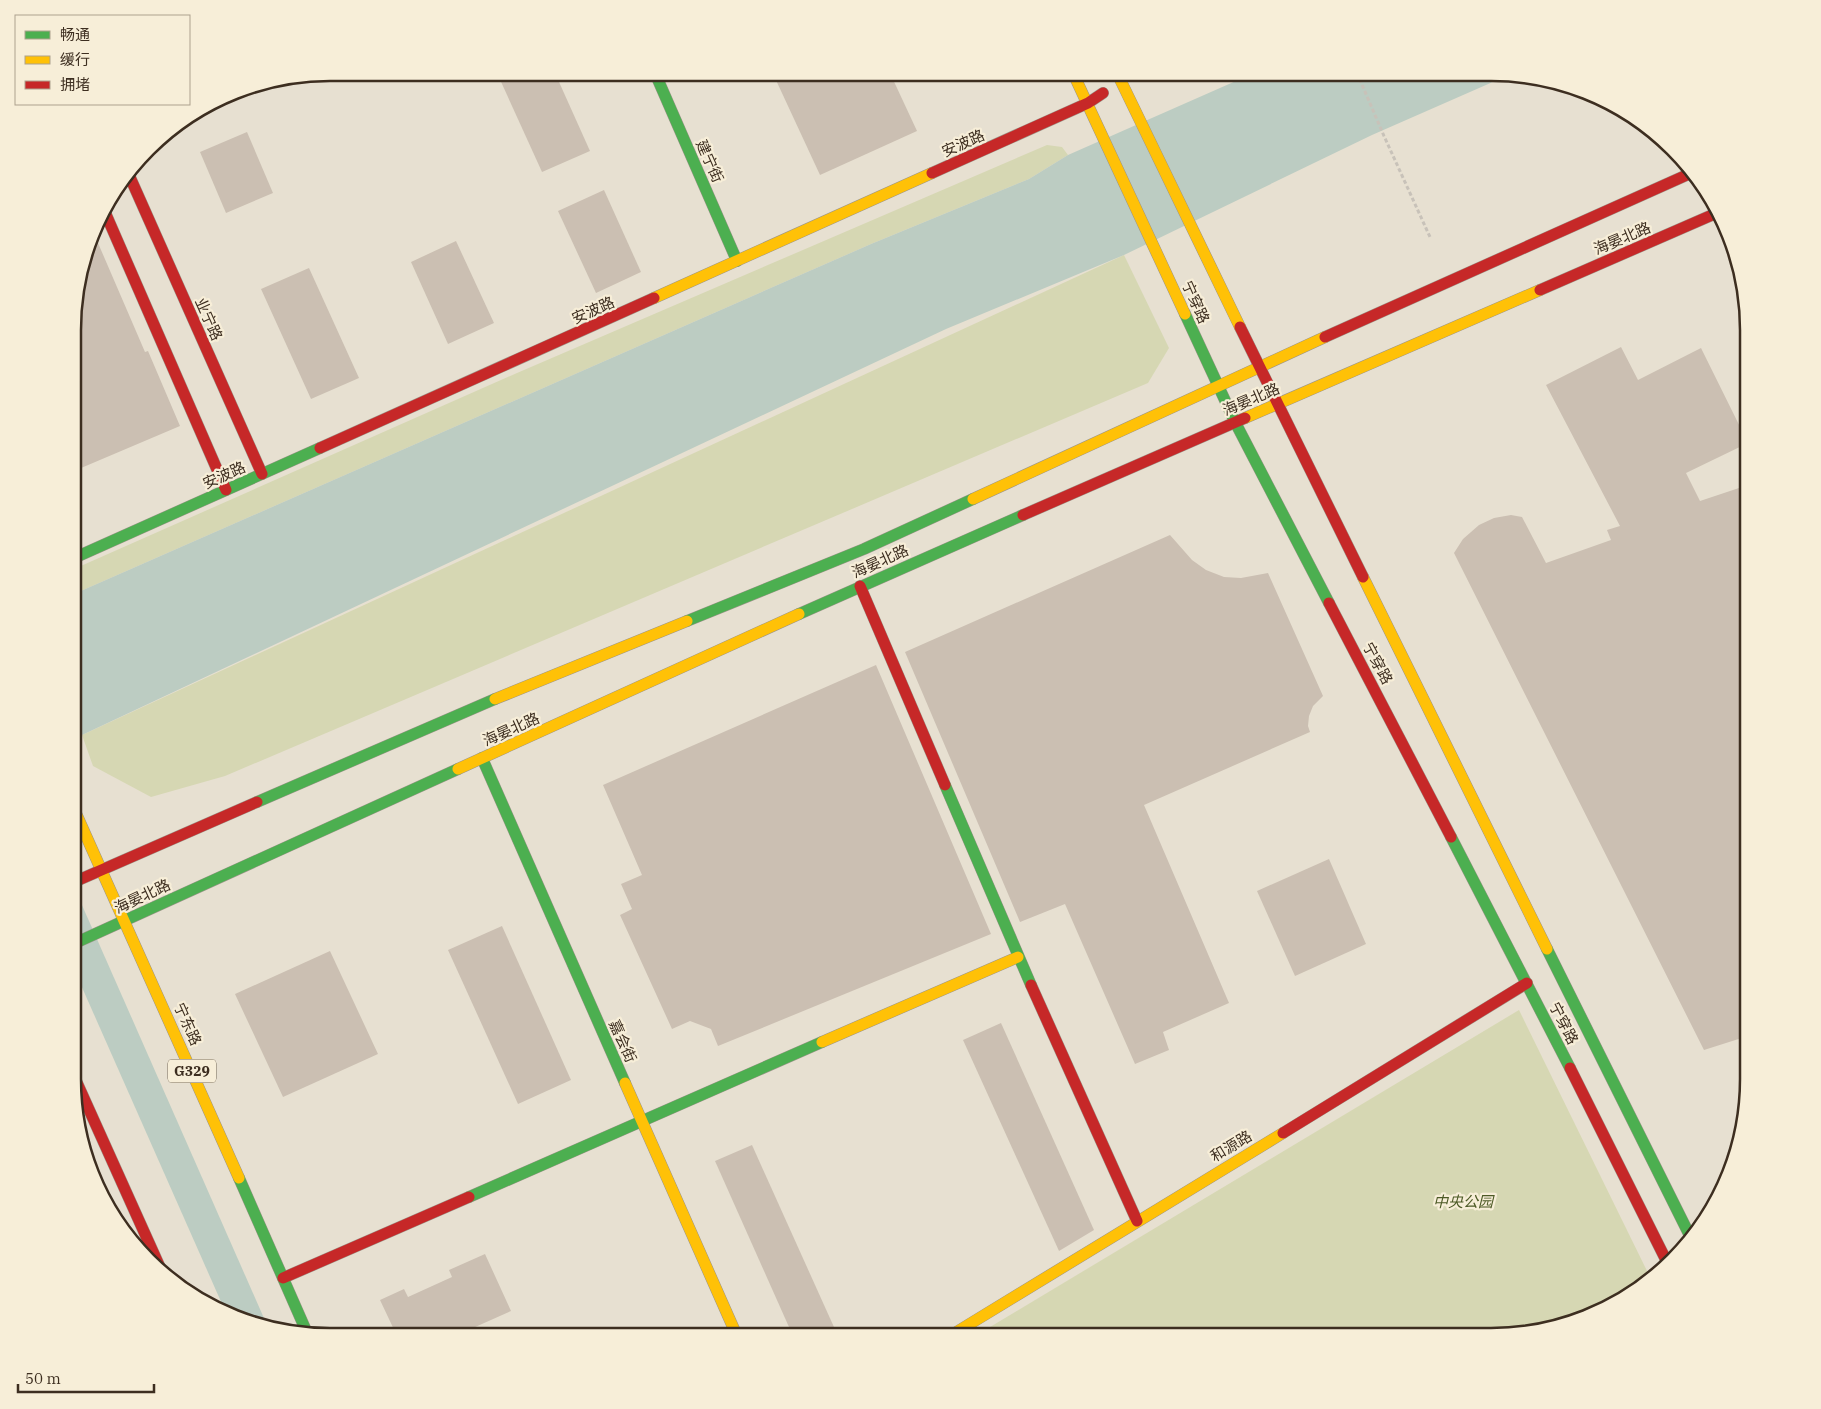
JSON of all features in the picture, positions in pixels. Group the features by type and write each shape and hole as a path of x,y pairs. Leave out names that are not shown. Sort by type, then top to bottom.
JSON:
{"main road":[{"name":"建宁街","path":"659,81 738,261"},
{"name":"宁穿路","path":"1077,81 1235,422 1527,983 1665,1257"},
{"name":"安波路","path":"81,555 1088,102 1114,81"},
{"name":"宁穿路","path":"1121,81 1259,366 1687,1231"},
{"name":"海晏北路","path":"81,879 476,707 864,548 1259,366 1685,176"},
{"name":"业宁路","path":"132,181 262,474"},
{"name":"海晏北路","path":"81,940 860,586 1711,215"},
{"path":"108,219 226,490"},
{"path":"860,586 1018,957 1137,1221"},
{"name":"嘉会街","path":"482,758 733,1328"},
{"name":"宁东路","path":"81,824 304,1326"},
{"path":"283,1278 1018,957"},
{"name":"和源路","path":"963,1328 1527,983"},
{"path":"82,1094 155,1256"}],"path":[{"path":"1360,81 1430,237"}],"green space":[{"path":"1047,145 1062,147 1068,155 1029,179 871,244 81,591 81,566 517,373"},
{"path":"1124,255 1169,348 1148,383 225,776 151,797 93,766 82,735"},
{"name":"中央公园","path":"1519,1010 1647,1272 1629,1286 1586,1309 1571,1315 1523,1326 1490,1328 988,1328"}],"shaded area":[{"path":"1236,81 1494,81 1372,135 1124,255 946,329 82,735 81,591 871,244 1029,179 1068,155"},
{"path":"81,903 264,1319 250,1315 221,1303 81,985"}],"building":[{"path":"501,81 559,81 590,151 542,172"},
{"path":"776,81 894,81 917,131 820,175"},
{"path":"247,132 273,193 226,213 200,152"},
{"path":"604,190 641,272 596,293 558,211"},
{"path":"456,241 494,323 448,344 411,262"},
{"path":"97,242 145,352 148,351 180,426 81,468 81,331 83,298"},
{"path":"309,268 359,378 311,399 261,289"},
{"path":"1621,347 1638,380 1701,348 1740,427 1740,447 1686,473 1700,501 1740,488 1740,1039 1704,1050 1454,553 1463,539 1479,525 1494,518 1511,515 1522,517 1546,563 1611,540 1607,530 1620,526 1546,385"},
{"path":"1170,535 1192,560 1206,570 1224,577 1241,578 1268,573 1323,696 1313,706 1309,716 1308,726 1310,732 1144,805 1229,1003 1163,1032 1169,1050 1135,1064 1065,904 1020,922 905,652"},
{"path":"876,665 991,934 718,1046 711,1029 690,1021 672,1029 620,915 632,909 621,884 642,875 603,785"},
{"path":"1329,859 1366,944 1295,976 1257,891"},
{"path":"502,926 571,1080 518,1104 448,950"},
{"path":"330,951 378,1054 283,1097 235,994"},
{"path":"1001,1023 1094,1230 1059,1251 963,1040"},
{"path":"752,1145 834,1328 789,1328 715,1161"},
{"path":"485,1254 511,1311 473,1328 393,1328 380,1300 404,1289 408,1297 452,1277 449,1270"}],"traffic: fast":[{"path":"658,81 737,261"},
{"path":"1185,314 1235,422 1329,603"},
{"path":"81,555 320,448"},
{"path":"687,621 864,549 973,499"},
{"path":"799,614 1023,515"},
{"path":"257,802 495,699"},
{"path":"482,758 625,1083"},
{"path":"81,940 458,769"},
{"path":"945,785 1031,985"},
{"path":"1451,837 1570,1068"},
{"path":"1547,949 1687,1231"},
{"path":"469,1197 822,1042"},
{"path":"239,1178 304,1326"}],"traffic: slow":[{"path":"1077,81 1185,314"},
{"path":"1121,81 1240,327"},
{"path":"654,298 932,173"},
{"path":"1245,418 1540,290"},
{"path":"973,499 1325,337"},
{"path":"1363,577 1547,949"},
{"path":"458,769 799,614"},
{"path":"495,699 687,621"},
{"path":"81,825 239,1178"},
{"path":"822,1042 1018,957"},
{"path":"625,1083 733,1328"},
{"path":"963,1328 1283,1133"}],"traffic: jam":[{"path":"932,173 1088,103 1103,93"},
{"path":"1325,337 1685,176"},
{"path":"132,181 262,474"},
{"path":"1540,290 1711,215"},
{"path":"108,219 226,490"},
{"path":"320,448 654,298"},
{"path":"1240,327 1363,577"},
{"path":"1023,515 1245,418"},
{"path":"860,586 945,785"},
{"path":"1329,603 1451,837"},
{"path":"81,879 257,802"},
{"path":"1283,1133 1527,983"},
{"path":"1031,985 1137,1221"},
{"path":"1570,1068 1665,1257"},
{"path":"82,1094 155,1256"},
{"path":"283,1278 469,1197"}]}
